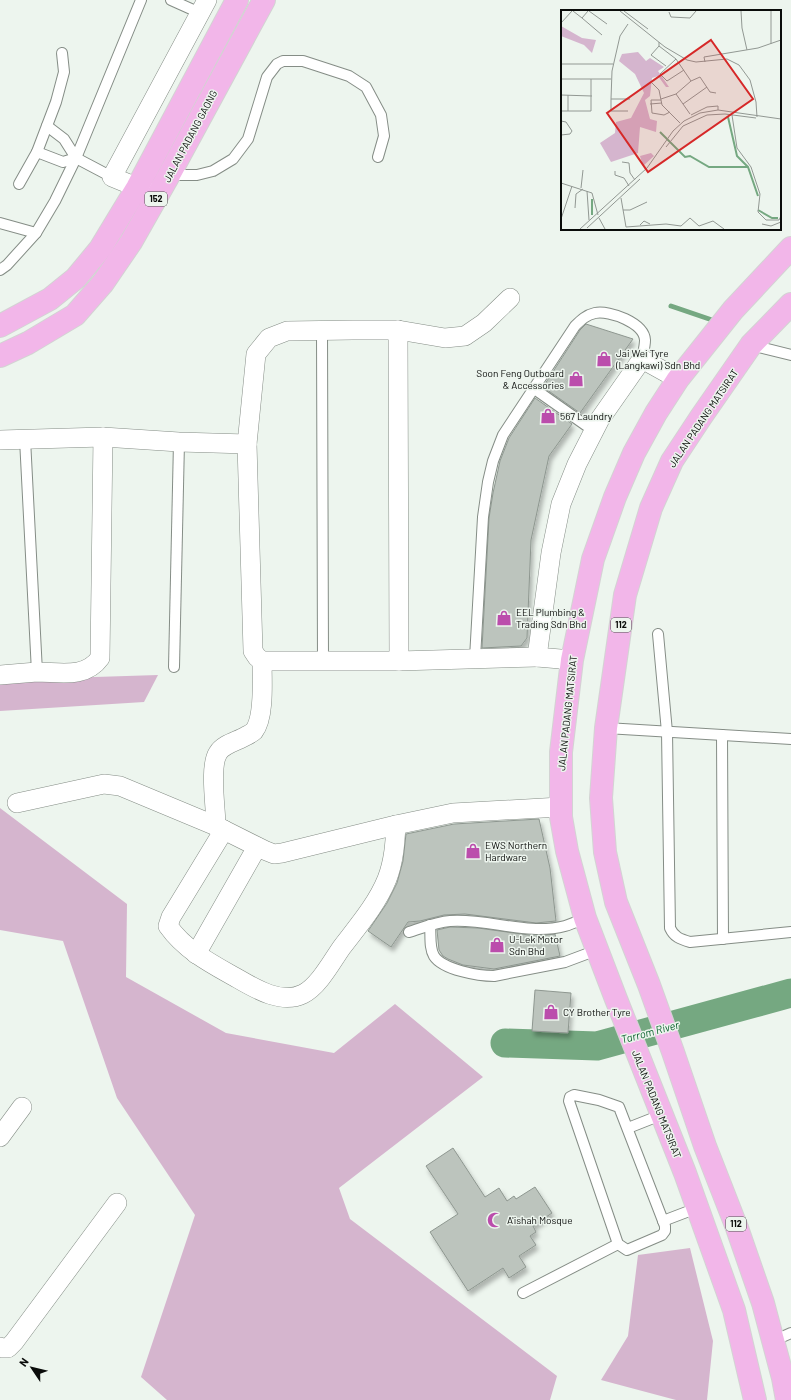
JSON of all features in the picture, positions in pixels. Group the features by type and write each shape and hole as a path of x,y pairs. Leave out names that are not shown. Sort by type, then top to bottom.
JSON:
{"main road":[{"name":"152","path":"0,326 50,299 76,278 100,249 137,188 237,0"},
{"name":"JALAN PADANG GAONG","path":"0,356 28,343 75,314 103,283 131,242 158,196 264,0"},
{"name":"JALAN PADANG MATSIRAT","path":"755,1400 734,1310 662,1115 585,918 566,851 560,807 561,752 572,660 593,560 615,497 634,452 656,413 678,379 733,310 791,248"},
{"name":"JALAN PADANG MATSIRAT","path":"787,1400 783,1378 782,1337 763,1303 737,1228 705,1146 649,985 616,902 605,852 601,798 606,728 625,595 651,508 672,461 701,417 751,345 791,304"}],"street":[{"path":"158,196 112,177 204,6"},
{"path":"510,298 484,323 465,336 445,338 398,330 287,331 269,338 256,354 247,444 253,651 256,657 262,662 399,661 537,657 572,660"},
{"path":"398,330 399,661"},
{"path":"537,657 551,553 561,504 577,464 600,419 642,359 678,379"},
{"path":"0,440 103,437 179,442 247,444"},
{"path":"0,675 37,672 81,672 90,668 100,658 103,437"},
{"path":"262,662 262,702 259,719 254,730 246,736 226,746 218,753 213,766 220,828 171,917 168,926 175,935 196,954 218,969 256,990 290,998 303,994 317,982 375,902 387,880 393,861 396,825"},
{"path":"17,802 104,784 112,784 220,828 274,854 453,813 560,807"},
{"path":"196,954 257,847"},
{"path":"0,1137 22,1107"},
{"path":"0,1347 8,1348 14,1342 117,1203"}],"lane":[{"path":"0,270 7,265 36,233 55,201 76,158 141,0"},
{"path":"171,0 204,6"},
{"path":"19,184 37,152 47,126 64,72 62,53"},
{"path":"169,176 197,175 213,171 233,159 248,139 268,77 276,64 283,61 303,61 350,76 366,87 381,115 384,136 378,157"},
{"path":"47,126 64,139 76,158 112,177"},
{"path":"37,152 63,162 76,158"},
{"path":"0,222 36,233"},
{"path":"475,658 483,517 488,482 493,461 503,435 575,326 585,316 596,312 614,315 633,323 642,330 645,340 642,359"},
{"path":"322,331 323,661"},
{"path":"751,345 791,355"},
{"path":"533,388 594,431"},
{"path":"24,439 37,672"},
{"path":"174,668 179,442"},
{"path":"658,634 667,732 670,928 673,934 679,939 690,942 791,932"},
{"path":"606,728 791,739"},
{"path":"722,735 723,939"},
{"path":"409,932 449,921 541,929 565,926 585,918"},
{"path":"430,925 432,949 437,960 465,972 484,976 494,976 565,962 597,950"},
{"path":"574,1095 599,1100 619,1107 628,1128 663,1221 665,1231 662,1235 627,1250 618,1244 569,1101 570,1097 574,1095"},
{"path":"628,1128 662,1115"},
{"path":"663,1221 697,1208"},
{"path":"523,1293 618,1244"}],"shaded area":[{"path":"158,675 144,702 0,711 0,680"},
{"path":"0,808 127,904 126,977 226,1033 334,1053 395,1004 483,1077 339,1188 350,1219 557,1376 550,1400 167,1400 141,1377 195,1215 117,1098 63,941 0,930"},
{"path":"690,1248 713,1341 707,1400 676,1400 601,1380 628,1336 638,1255"}],"building":[{"path":"586,324 633,339 580,413 543,387 580,330"},
{"path":"535,398 572,424 549,456 531,540 527,638 521,646 482,648 489,518 493,493 500,461 509,438"},
{"path":"539,819 550,868 556,921 536,923 465,914 444,915 420,921 408,922 391,947 368,931 387,903 397,883 403,861 406,834 454,824"},
{"name":"U-Lek Motor Sdn Bhd","path":"450,927 478,928 536,936 555,934 560,956 494,969 463,965 443,956 439,950 437,930"},
{"name":"CY Brother Tyre","path":"535,990 571,993 568,1033 532,1031"},
{"name":"A'ishah Mosque","path":"453,1148 485,1197 499,1188 507,1201 514,1196 516,1199 535,1187 552,1213 533,1226 536,1232 530,1236 536,1245 519,1256 526,1267 509,1278 503,1268 468,1291 430,1232 458,1214 426,1166"}],"waterway":[{"path":"671,306 715,321"},
{"name":"Tarrom River","path":"505,1043 597,1046 791,993"}],"place":[{"name":"Jai Wei Tyre (Langkawi) Sdn Bhd","path":"604,359"},
{"name":"Soon Feng Outboard & Accessories","path":"576,379"},
{"name":"567 Laundry","path":"548,416"},
{"name":"EEL Plumbing & Trading Sdn Bhd","path":"504,618"},
{"name":"EWS Northern Hardware","path":"473,851"},
{"name":"U-Lek Motor Sdn Bhd","path":"497,945"},
{"name":"CY Brother Tyre","path":"551,1012"},
{"name":"A'ishah Mosque","path":"495,1220"}]}
